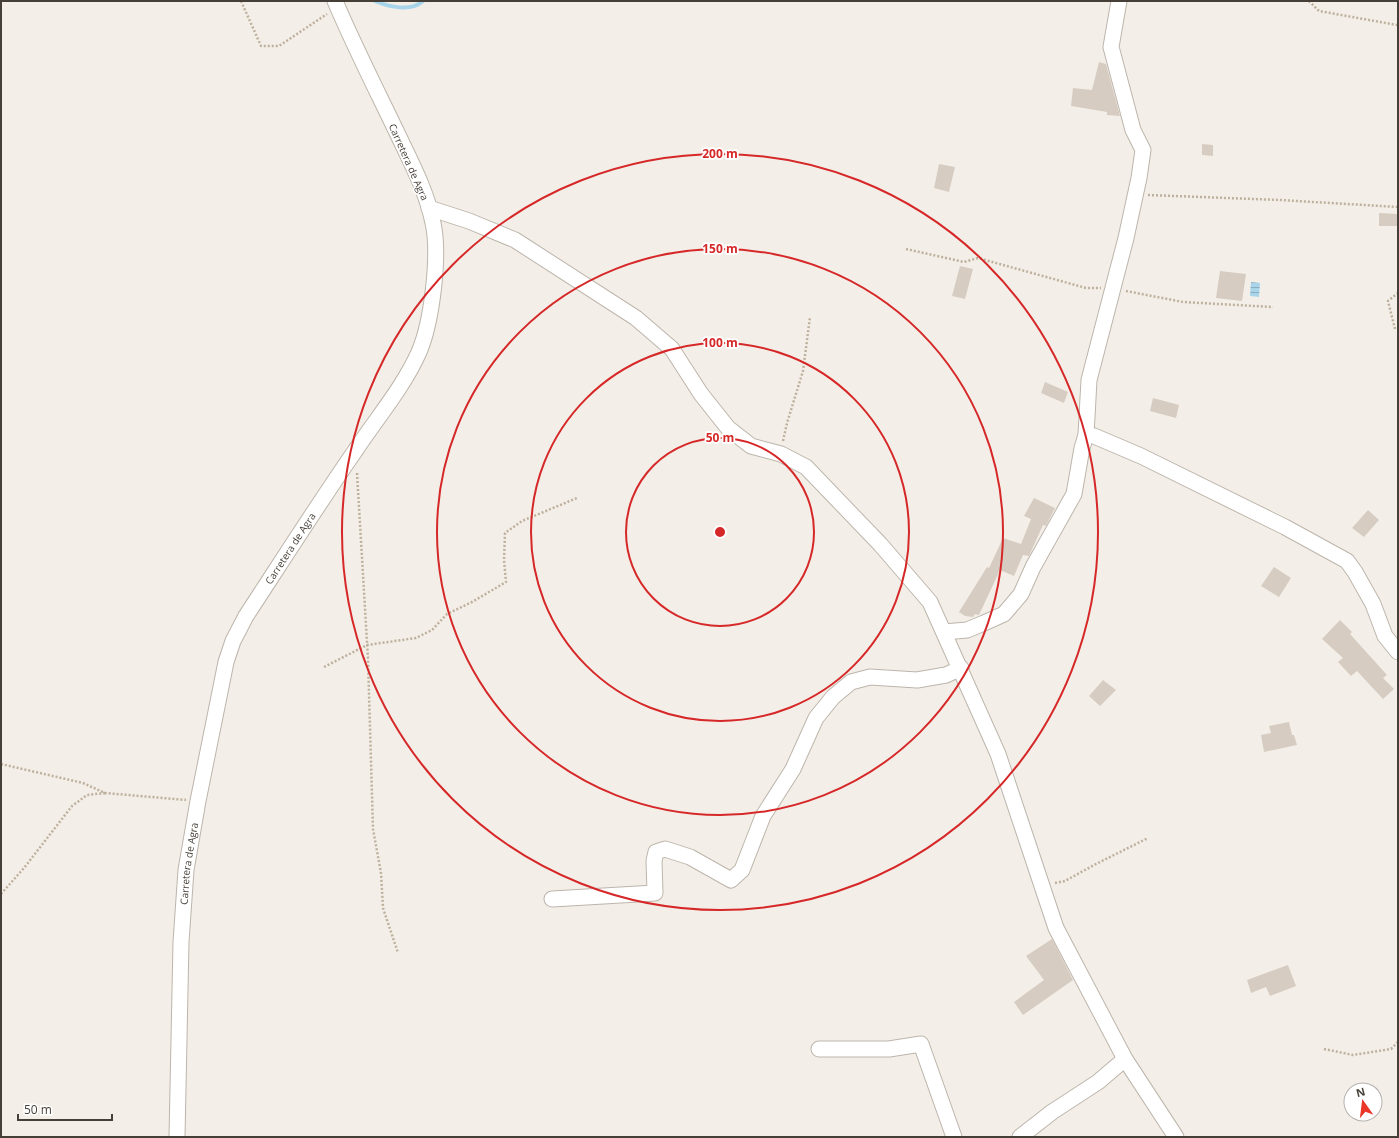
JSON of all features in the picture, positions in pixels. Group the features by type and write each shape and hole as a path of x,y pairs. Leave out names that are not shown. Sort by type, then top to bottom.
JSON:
{"street":[{"path":"944,632 967,630 1004,614 1021,594 1033,567 1074,494 1082,448 1086,435 1089,380 1126,238 1143,150 1133,130 1111,47 1119,1"},
{"name":"Carretera de Agra","path":"177,1137 181,950 186,870 198,801 226,662 246,616 354,452 408,374 419,352 426,331 435,261 435,238 429,208 414,170 336,4"},
{"path":"429,208 469,221 515,240 636,318 672,349 701,394 728,428 751,446 780,454 806,467 880,544 930,602 998,754 1056,928 1125,1059 1176,1137"},
{"path":"1086,435 1094,436 1156,463 1285,527 1347,561 1373,604 1385,636 1398,652"},
{"path":"552,899 655,893 654,861 656,852 665,849 690,857 731,880 742,870 763,816 793,769 816,718 833,696 851,682 870,677 917,680 946,675 960,668"},
{"path":"819,1049 889,1049 921,1044 954,1137"},
{"path":"1020,1137 1052,1112 1098,1082 1125,1059"}],"path":[{"path":"241,1 261,46 279,46 336,4"},
{"path":"1309,1 1319,11 1396,25 1398,27"},
{"path":"1134,199 1149,195 1280,200 1398,207"},
{"path":"906,249 964,262 978,258 1086,288 1112,288 1183,302 1273,307"},
{"path":"1395,329 1388,301 1398,293"},
{"path":"780,454 787,423 804,371 810,317"},
{"path":"354,452 359,496 367,645 373,829 381,873 383,908 398,953"},
{"path":"324,668 367,645 416,638 432,630 447,614 472,602 506,582 504,560 505,533 522,521 577,498"},
{"path":"1,764 83,783 105,793"},
{"path":"1,894 24,868 72,806 87,795 105,793 198,801"},
{"path":"1038,876 1046,884 1065,881 1094,864 1148,838"},
{"path":"1324,1049 1353,1055 1391,1049 1398,1042"}],"water":[{"path":"1251,282 1260,283 1259,297 1250,296"}],"building":[{"path":"1099,62 1106,64 1120,116 1107,115 1107,112 1071,106 1073,88 1092,90"},
{"path":"1202,144 1213,145 1213,156 1202,155"},
{"path":"939,164 955,167 949,192 934,188"},
{"path":"1379,213 1398,214 1398,226 1379,226"},
{"path":"960,266 973,269 965,299 952,296"},
{"path":"1220,271 1246,274 1242,301 1216,298"},
{"path":"1045,382 1068,392 1064,403 1041,393"},
{"path":"1153,398 1179,405 1176,418 1150,411"},
{"path":"1034,498 1055,508 1046,526 1043,525 1029,556 1023,555 1014,576 1000,570 979,615 975,614 973,617 965,616 959,612 987,567 989,568 1003,538 1021,544 1031,519 1024,516"},
{"path":"1368,510 1379,520 1364,537 1352,528"},
{"path":"1274,567 1291,578 1279,597 1261,586"},
{"path":"1340,620 1352,632 1350,634 1387,675 1383,678 1394,689 1383,699 1357,671 1351,676 1338,662 1343,658 1322,639"},
{"path":"1103,680 1116,690 1100,706 1089,696"},
{"path":"1289,722 1292,735 1294,735 1297,745 1264,752 1261,735 1271,733 1269,726"},
{"path":"1052,939 1073,980 1023,1015 1014,1002 1044,980 1026,956"},
{"path":"1288,965 1296,986 1270,996 1266,987 1251,993 1247,980"}],"waterway":[{"path":"375,1 393,7 412,6 423,1"}]}
